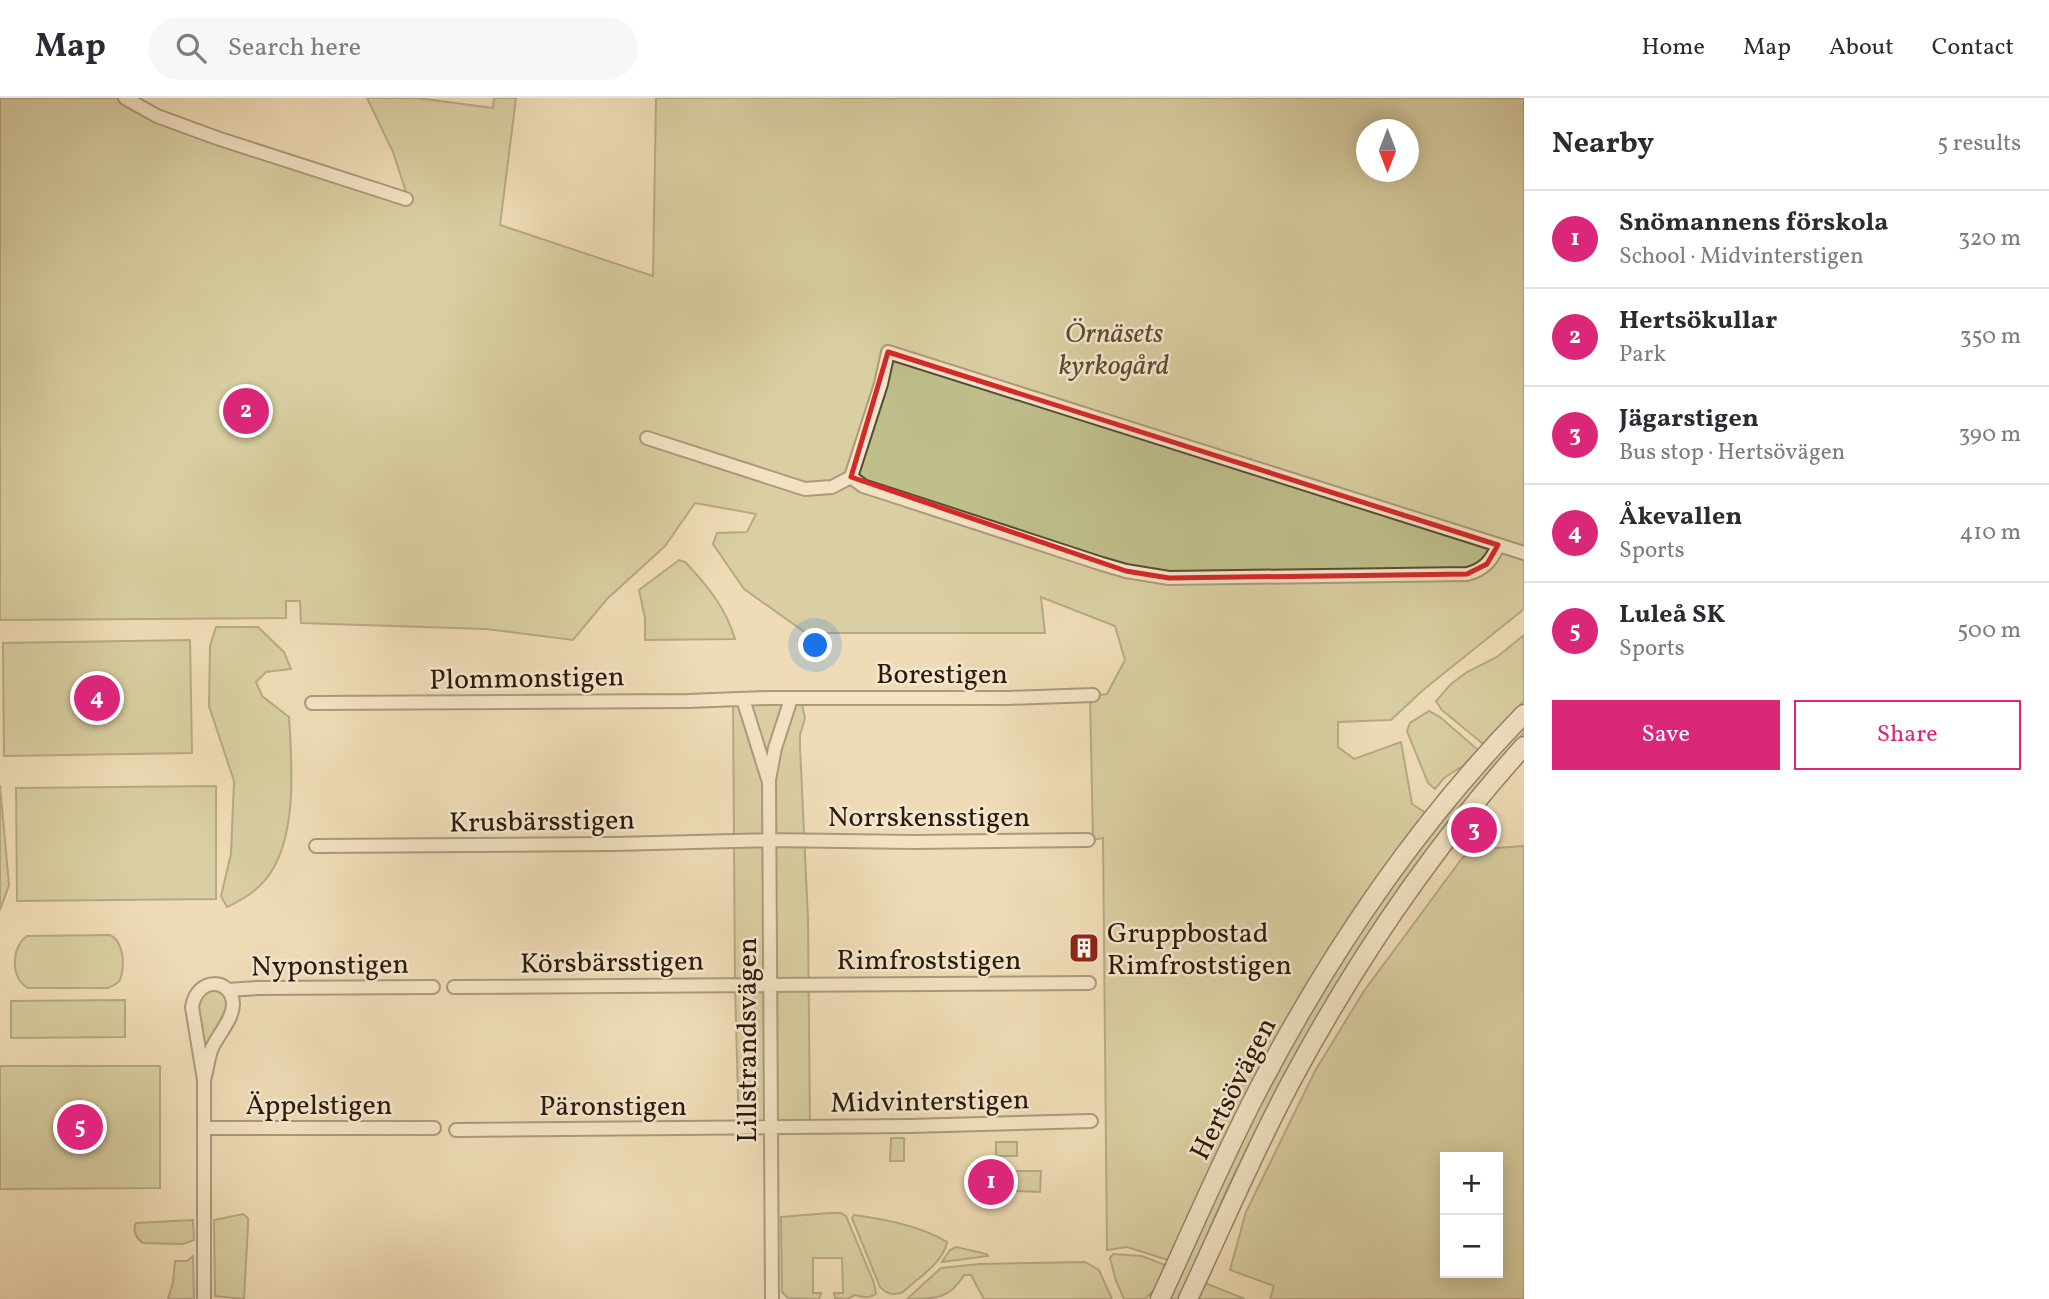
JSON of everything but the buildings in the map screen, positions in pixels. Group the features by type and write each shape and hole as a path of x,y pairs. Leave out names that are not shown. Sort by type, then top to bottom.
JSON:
{"main road":[{"name":"Hertsövägen","path":"1160,1299 1253,1100 1311,994 1368,904 1425,825 1486,753 1524,714"},
{"name":"Hertsövägen","path":"1188,1299 1249,1164 1293,1077 1352,974 1427,867 1495,778 1524,746"}],"street":[{"path":"125,98 157,116 217,138 406,199"},
{"path":"646,438 805,489 832,487 851,477 881,384 888,352 1524,553"},
{"path":"851,477 863,486 1101,564 1169,578 1467,574 1488,564 1498,545"},
{"name":"Borestigen","path":"791,699 1093,695"},
{"path":"743,699 791,699"},
{"name":"Lillstrandsvägen","path":"743,699 769,780"},
{"name":"Plommonstigen","path":"312,703 743,699"},
{"name":"Lillstrandsvägen","path":"772,1299 769,780 775,748 791,699"},
{"name":"Norrskensstigen","path":"769,840 1088,840"},
{"name":"Krusbärsstigen","path":"316,846 769,840"},
{"name":"Rimfroststigen","path":"770,984 1089,984"},
{"name":"Körsbärsstigen","path":"454,986 770,984"},
{"name":"Nyponstigen","path":"204,1080 192,1007 198,990 208,985 222,986 228,990 433,986"},
{"path":"204,1299 204,1080 212,1049 233,1007 232,996 228,990"},
{"name":"Midvinterstigen","path":"771,1128 1091,1121"},
{"name":"Äppelstigen","path":"204,1128 434,1128"},
{"name":"Päronstigen","path":"456,1130 771,1128"}],"highlighted area":[{"path":"888,352 1498,545 1487,564 1467,574 1169,578 1126,571 851,477"}],"green space":[{"name":"Örnäsets kyrkogård","path":"0,98 126,98 145,110 407,195 393,152 367,98 417,98 493,108 494,98 516,98 500,225 653,276 656,98 1524,98 1524,609 1423,690 1391,720 1338,722 1338,747 1354,759 1401,742 1412,804 1432,817 1305,1006 1177,1263 1127,1247 1107,1250 1103,838 1093,840 1090,696 1107,694 1125,660 1115,626 1041,597 1045,633 806,633 744,589 713,544 717,533 747,532 756,514 695,503 665,546 607,599 573,640 486,629 301,623 300,601 286,601 286,618 0,620"},
{"path":"679,560 685,562 715,598 735,639 645,640 645,618 639,590"},
{"path":"216,627 258,627 284,652 291,669 266,672 256,682 262,696 289,717 291,801 284,844 276,863 262,884 227,907 221,896 231,854 234,781 209,706 210,646"},
{"path":"1524,635 1524,701 1483,744 1442,710 1436,701 1451,684 1467,672 1497,657"},
{"path":"190,640 192,753 4,756 3,643"},
{"path":"733,700 801,700 805,718 800,747 808,919 810,1128 739,1134"},
{"path":"1429,711 1440,717 1478,750 1464,765 1444,778 1435,789 1428,783 1407,731 1410,723"},
{"path":"1524,723 1524,732 1332,992 1266,1110 1229,1185 1179,1299 1169,1299 1261,1100 1339,963 1383,896 1431,832"},
{"path":"0,785 9,885 0,910"},
{"path":"216,786 216,899 17,901 16,788"},
{"path":"1524,846 1524,1299 1270,1299 1274,1286 1230,1270 1246,1212 1315,1071 1364,991 1463,857 1483,849"},
{"path":"110,935 118,942 123,965 119,981 108,988 28,988 18,978 16,955 27,936"},
{"path":"204,986 230,991 233,1009 205,1078 194,994"},
{"path":"125,1000 125,1037 11,1038 11,1001"},
{"path":"0,1066 160,1066 160,1188 0,1189"},
{"path":"891,1138 904,1138 904,1161 890,1161"},
{"path":"996,1142 1017,1142 1017,1156 996,1156"},
{"path":"1014,1171 1041,1171 1040,1192 1014,1191"},
{"path":"829,1213 846,1216 876,1294 869,1297 855,1295 847,1299 835,1298 834,1293 843,1293 842,1258 813,1258 813,1293 821,1293 819,1299 788,1298 782,1292 781,1217"},
{"path":"243,1214 248,1218 244,1299 215,1296 214,1220"},
{"path":"854,1215 914,1227 947,1242 945,1250 922,1276 903,1292 888,1293 880,1287 852,1218"},
{"path":"193,1220 194,1240 183,1244 143,1243 135,1232 136,1223"},
{"path":"956,1247 988,1256 942,1262 950,1250"},
{"path":"1113,1254 1142,1256 1165,1265 1156,1288 1145,1299 1124,1299 1110,1258"},
{"path":"193,1256 194,1299 168,1299 175,1261 187,1261"},
{"path":"1085,1262 1099,1270 1112,1299 984,1299 971,1275 964,1275 953,1289 941,1296 907,1299 941,1268 980,1264"},
{"path":"1205,1283 1243,1298 1244,1299 1198,1299"}],"place":[{"name":"Hertsökullar","path":"246,411"},
{"name":"Åkevallen","path":"97,698"},
{"name":"Jägarstigen","path":"1474,830"},
{"name":"Gruppbostad Rimfroststigen","path":"1084,948"},
{"name":"Luleå SK","path":"80,1127"},
{"name":"Snömannens förskola","path":"991,1182"}]}
